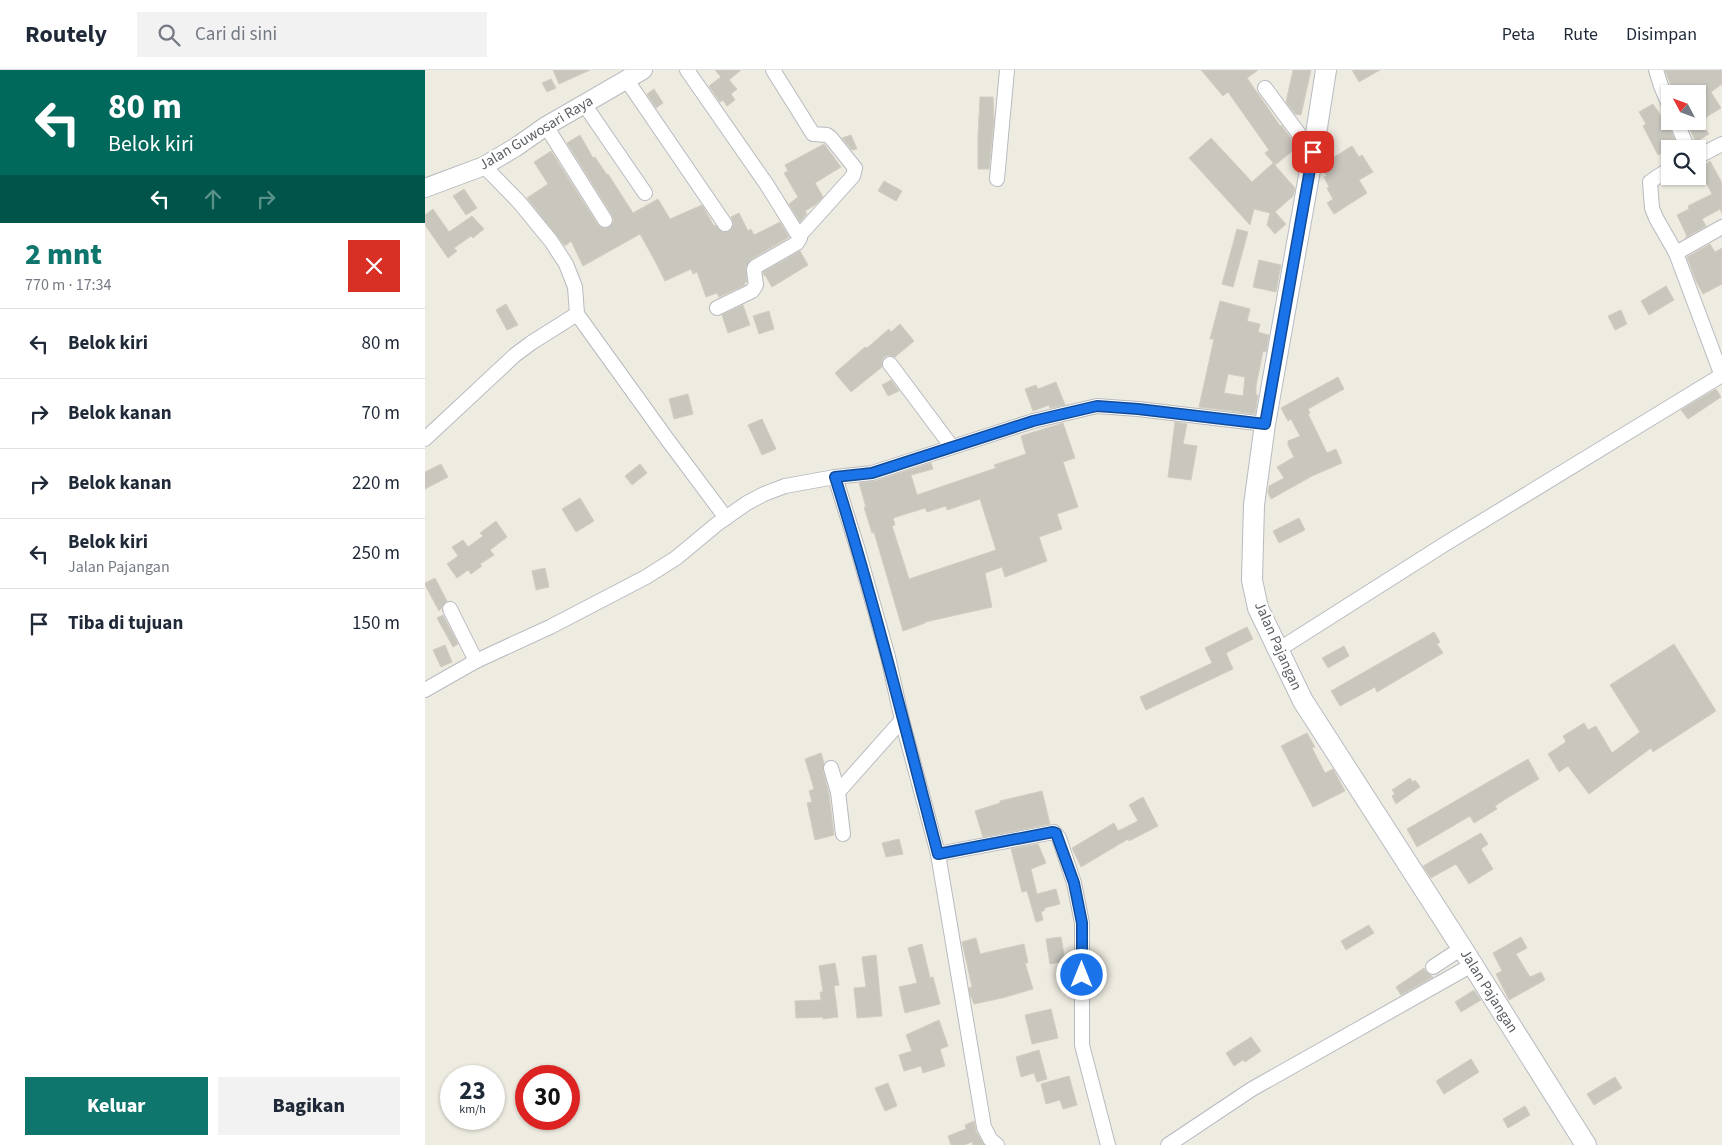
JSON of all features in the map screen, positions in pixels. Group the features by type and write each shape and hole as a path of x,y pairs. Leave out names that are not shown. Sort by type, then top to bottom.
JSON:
{"main road":[{"name":"Jalan Pajangan","path":"1326,70 1265,424 1254,505 1252,580 1259,608 1303,701 1586,1145"}],"street":[{"name":"Jalan Guwosari Raya","path":"425,188 484,166 546,126 643,70"},
{"path":"687,70 767,185 799,236"},
{"path":"717,308 752,290 756,285 755,267 797,243 799,236 853,176 855,168 831,138 813,134 773,70"},
{"path":"997,179 1007,70"},
{"path":"1656,70 1661,86"},
{"path":"627,79 725,224"},
{"path":"1265,88 1313,152"},
{"path":"584,104 645,193"},
{"path":"546,126 605,220"},
{"path":"1706,152 1722,144"},
{"path":"484,166 519,202 551,240 566,264 575,287 577,314 726,518"},
{"path":"1278,650 1445,544 1722,376 1676,253 1652,208 1651,182 1661,174"},
{"path":"1676,253 1722,227"},
{"path":"425,439 515,355 531,342 577,314"},
{"path":"890,364 952,447"},
{"path":"425,690 476,661 550,627 646,578 676,558 726,518 764,494 785,486 835,477 872,473 1033,421 1097,406 1265,424"},
{"path":"835,477 857,547 938,854 984,1127 991,1143"},
{"path":"450,609 476,661"},
{"path":"838,792 902,720"},
{"path":"831,768 838,792 843,834"},
{"path":"938,854 1053,832 1059,838 1074,883 1082,923 1082,1045 1108,1145"},
{"path":"1433,967 1467,956"},
{"path":"1168,1145 1252,1089 1467,956"}],"building":[{"path":"553,70 590,70 559,84"},
{"path":"715,70 741,70 729,80 737,89 731,94 735,100 727,106 723,100 720,102 709,86 721,77"},
{"path":"1201,70 1258,70 1247,78 1293,141 1291,142 1295,149 1275,165 1265,153 1269,150 1228,92 1223,96"},
{"path":"1293,70 1311,70 1301,115 1295,114 1286,102"},
{"path":"1352,70 1380,70 1359,82"},
{"path":"1665,70 1722,70 1722,84 1711,92 1721,108 1706,117 1706,85 1671,85"},
{"path":"551,79 556,88 547,92 542,83"},
{"path":"654,89 663,103 656,108 647,94"},
{"path":"980,97 993,97 994,120 989,169 978,169"},
{"path":"1653,104 1661,116 1661,130 1671,130 1675,140 1661,140 1661,153 1658,155 1643,126 1646,124 1639,112"},
{"path":"1690,130 1706,130 1709,134 1699,140 1695,140"},
{"path":"580,135 593,158 595,157 608,174 633,213 658,199 670,219 702,205 714,226 722,232 730,231 734,224 731,217 739,213 748,231 751,229 754,235 780,222 789,237 750,260 746,267 747,282 744,283 745,285 719,297 717,293 706,297 697,272 693,274 691,269 665,281 640,234 583,266 571,241 565,246 527,198 548,184 534,162 551,151 598,225 605,229 612,224 614,220 612,215 567,143"},
{"path":"851,135 857,149 852,150 842,138"},
{"path":"1211,138 1252,182 1273,163 1295,188 1293,196 1275,212 1286,224 1275,234 1267,225 1270,213 1254,209 1250,225 1189,158"},
{"path":"824,144 841,167 815,183 823,197 805,211 807,214 800,222 789,204 798,197 784,173 788,171 785,165"},
{"path":"1352,146 1359,157 1362,155 1373,172 1359,180 1367,193 1334,214 1327,203 1333,199 1327,188 1329,187 1324,177 1327,176 1322,168 1323,164"},
{"path":"1710,161 1722,183 1722,213 1720,209 1702,219 1706,226 1685,238 1687,236 1677,215 1689,209 1688,206 1712,194 1706,183 1706,164"},
{"path":"884,181 902,191 896,201 878,191"},
{"path":"464,189 477,208 466,215 453,196"},
{"path":"433,209 449,232 472,216 484,229 473,238 471,236 454,248 457,251 448,258 425,225 425,215"},
{"path":"1237,229 1248,232 1233,287 1222,284"},
{"path":"1710,244 1715,252 1722,248 1722,284 1703,294 1687,257"},
{"path":"800,251 808,265 772,287 763,272"},
{"path":"1259,260 1281,265 1276,292 1253,287"},
{"path":"1666,286 1674,300 1649,315 1641,301"},
{"path":"1220,301 1250,309 1247,321 1260,324 1258,332 1269,335 1266,352 1263,351 1256,386 1256,395 1258,395 1255,414 1199,407 1214,339 1210,339","holes":["1228,374 1245,377 1243,396 1224,393"]},
{"path":"506,304 518,325 507,330 496,310"},
{"path":"743,305 750,325 728,333 722,315"},
{"path":"1621,310 1627,324 1615,330 1608,316"},
{"path":"769,311 774,329 759,334 753,316"},
{"path":"900,324 914,341 895,357 889,355 884,357 882,367 851,392 835,373 865,347 867,348 889,329 891,332"},
{"path":"1338,377 1344,389 1308,409 1310,413 1308,414 1327,453 1336,449 1342,463 1312,476 1271,499 1268,493 1269,486 1284,478 1277,467 1294,457 1288,441 1300,436 1291,419 1288,421 1281,408"},
{"path":"891,380 899,391 888,396 882,385"},
{"path":"1056,382 1065,405 1050,408 1049,405 1033,411 1025,389 1036,385 1038,389"},
{"path":"1716,389 1721,397 1688,419 1681,410"},
{"path":"688,394 693,414 674,419 669,399"},
{"path":"762,419 776,449 762,455 748,425"},
{"path":"1175,422 1187,424 1183,444 1197,446 1191,480 1168,477"},
{"path":"1063,423 1075,458 1063,462 1078,507 1057,514 1062,529 1039,537 1047,561 1005,577 1002,567 985,573 992,607 925,622 903,631 874,532 872,533 864,507 866,507 859,483 875,481 931,463 933,469 911,475 917,495 996,468 994,465 1026,454 1021,436","holes":["980,499 996,550 909,579 892,526 895,525 893,518 925,508 927,512 946,506 947,510"]},
{"path":"441,464 448,477 425,489 425,472"},
{"path":"640,464 647,473 632,485 625,476"},
{"path":"580,498 594,521 576,532 562,509"},
{"path":"1299,518 1305,530 1279,543 1273,531"},
{"path":"496,521 507,537 490,550 494,555 480,564 482,566 471,574 468,570 457,578 447,564 458,556 452,547 463,540 468,547 483,536 480,533"},
{"path":"545,568 549,587 536,590 532,571"},
{"path":"435,578 447,601 439,611 425,585 425,583"},
{"path":"443,615 458,644 453,647 437,618"},
{"path":"1247,627 1253,639 1226,653 1233,669 1146,710 1140,697 1212,663 1205,648"},
{"path":"1434,632 1440,642 1437,644 1443,653 1377,692 1375,687 1340,706 1331,691"},
{"path":"1674,644 1716,711 1653,752 1651,748 1589,794 1568,766 1559,772 1548,754 1566,742 1563,736 1584,723 1588,730 1596,726 1612,753 1640,732 1610,685"},
{"path":"445,645 452,662 441,667 433,650"},
{"path":"1344,646 1349,656 1328,668 1322,658"},
{"path":"1307,733 1315,747 1312,748 1325,773 1333,769 1345,791 1313,807 1281,746"},
{"path":"821,753 834,835 815,840 807,803 812,802 809,791 814,789 805,759"},
{"path":"1528,759 1539,779 1495,806 1497,809 1474,823 1470,816 1417,847 1407,829"},
{"path":"1410,778 1413,782 1415,780 1420,787 1396,804 1392,796 1395,794 1392,790"},
{"path":"1042,791 1050,824 983,837 975,811 1000,803 1000,801"},
{"path":"1143,797 1158,826 1129,841 1128,839 1081,867 1072,848 1114,823 1118,831 1138,821 1129,805"},
{"path":"1481,833 1488,844 1481,849 1493,869 1469,884 1456,864 1431,878 1423,866"},
{"path":"899,839 903,854 886,857 882,843"},
{"path":"1038,844 1046,863 1031,869 1037,894 1056,889 1060,904 1044,908 1045,910 1041,912 1043,920 1036,922 1027,891 1022,892 1011,849"},
{"path":"1369,925 1374,933 1346,950 1341,941"},
{"path":"1061,937 1065,961 1050,964 1046,939"},
{"path":"1521,937 1527,948 1516,954 1530,977 1541,972 1545,980 1509,1000 1496,974 1502,971 1493,953"},
{"path":"976,938 980,954 1024,944 1028,963 1025,963 1033,989 974,1004 970,994 969,988 972,987 962,942"},
{"path":"922,944 930,978 933,977 940,1004 905,1013 899,987 917,983 908,948"},
{"path":"876,955 882,1016 857,1018 854,988 866,987 862,957"},
{"path":"835,963 839,985 834,986 838,1017 823,1019 823,1017 796,1018 795,1001 821,1000 820,992 823,992 819,966"},
{"path":"1424,968 1433,977 1401,995 1396,987"},
{"path":"1474,990 1481,1000 1461,1012 1455,1002"},
{"path":"1051,1009 1058,1038 1032,1044 1025,1015"},
{"path":"939,1020 948,1046 940,1049 945,1066 923,1073 921,1066 904,1071 899,1055 912,1051 906,1035"},
{"path":"1251,1037 1261,1051 1245,1062 1243,1060 1234,1066 1226,1053"},
{"path":"1039,1050 1047,1079 1037,1082 1034,1073 1021,1077 1016,1057"},
{"path":"1471,1059 1479,1072 1444,1094 1436,1081"},
{"path":"1069,1076 1077,1105 1063,1109 1060,1100 1046,1104 1041,1084"},
{"path":"1615,1077 1622,1088 1594,1105 1587,1094"},
{"path":"888,1083 897,1106 885,1111 875,1088"},
{"path":"1525,1106 1530,1115 1508,1128 1503,1119"},
{"path":"974,1121 976,1131 984,1145 973,1145 972,1142 964,1145 951,1145 948,1136 966,1129 965,1125"}],"route":[{"path":"1082,975 1082,923 1074,883 1056,833 1053,832 938,854 857,547 835,477 872,473 1033,421 1097,406 1265,424 1313,152"}]}
